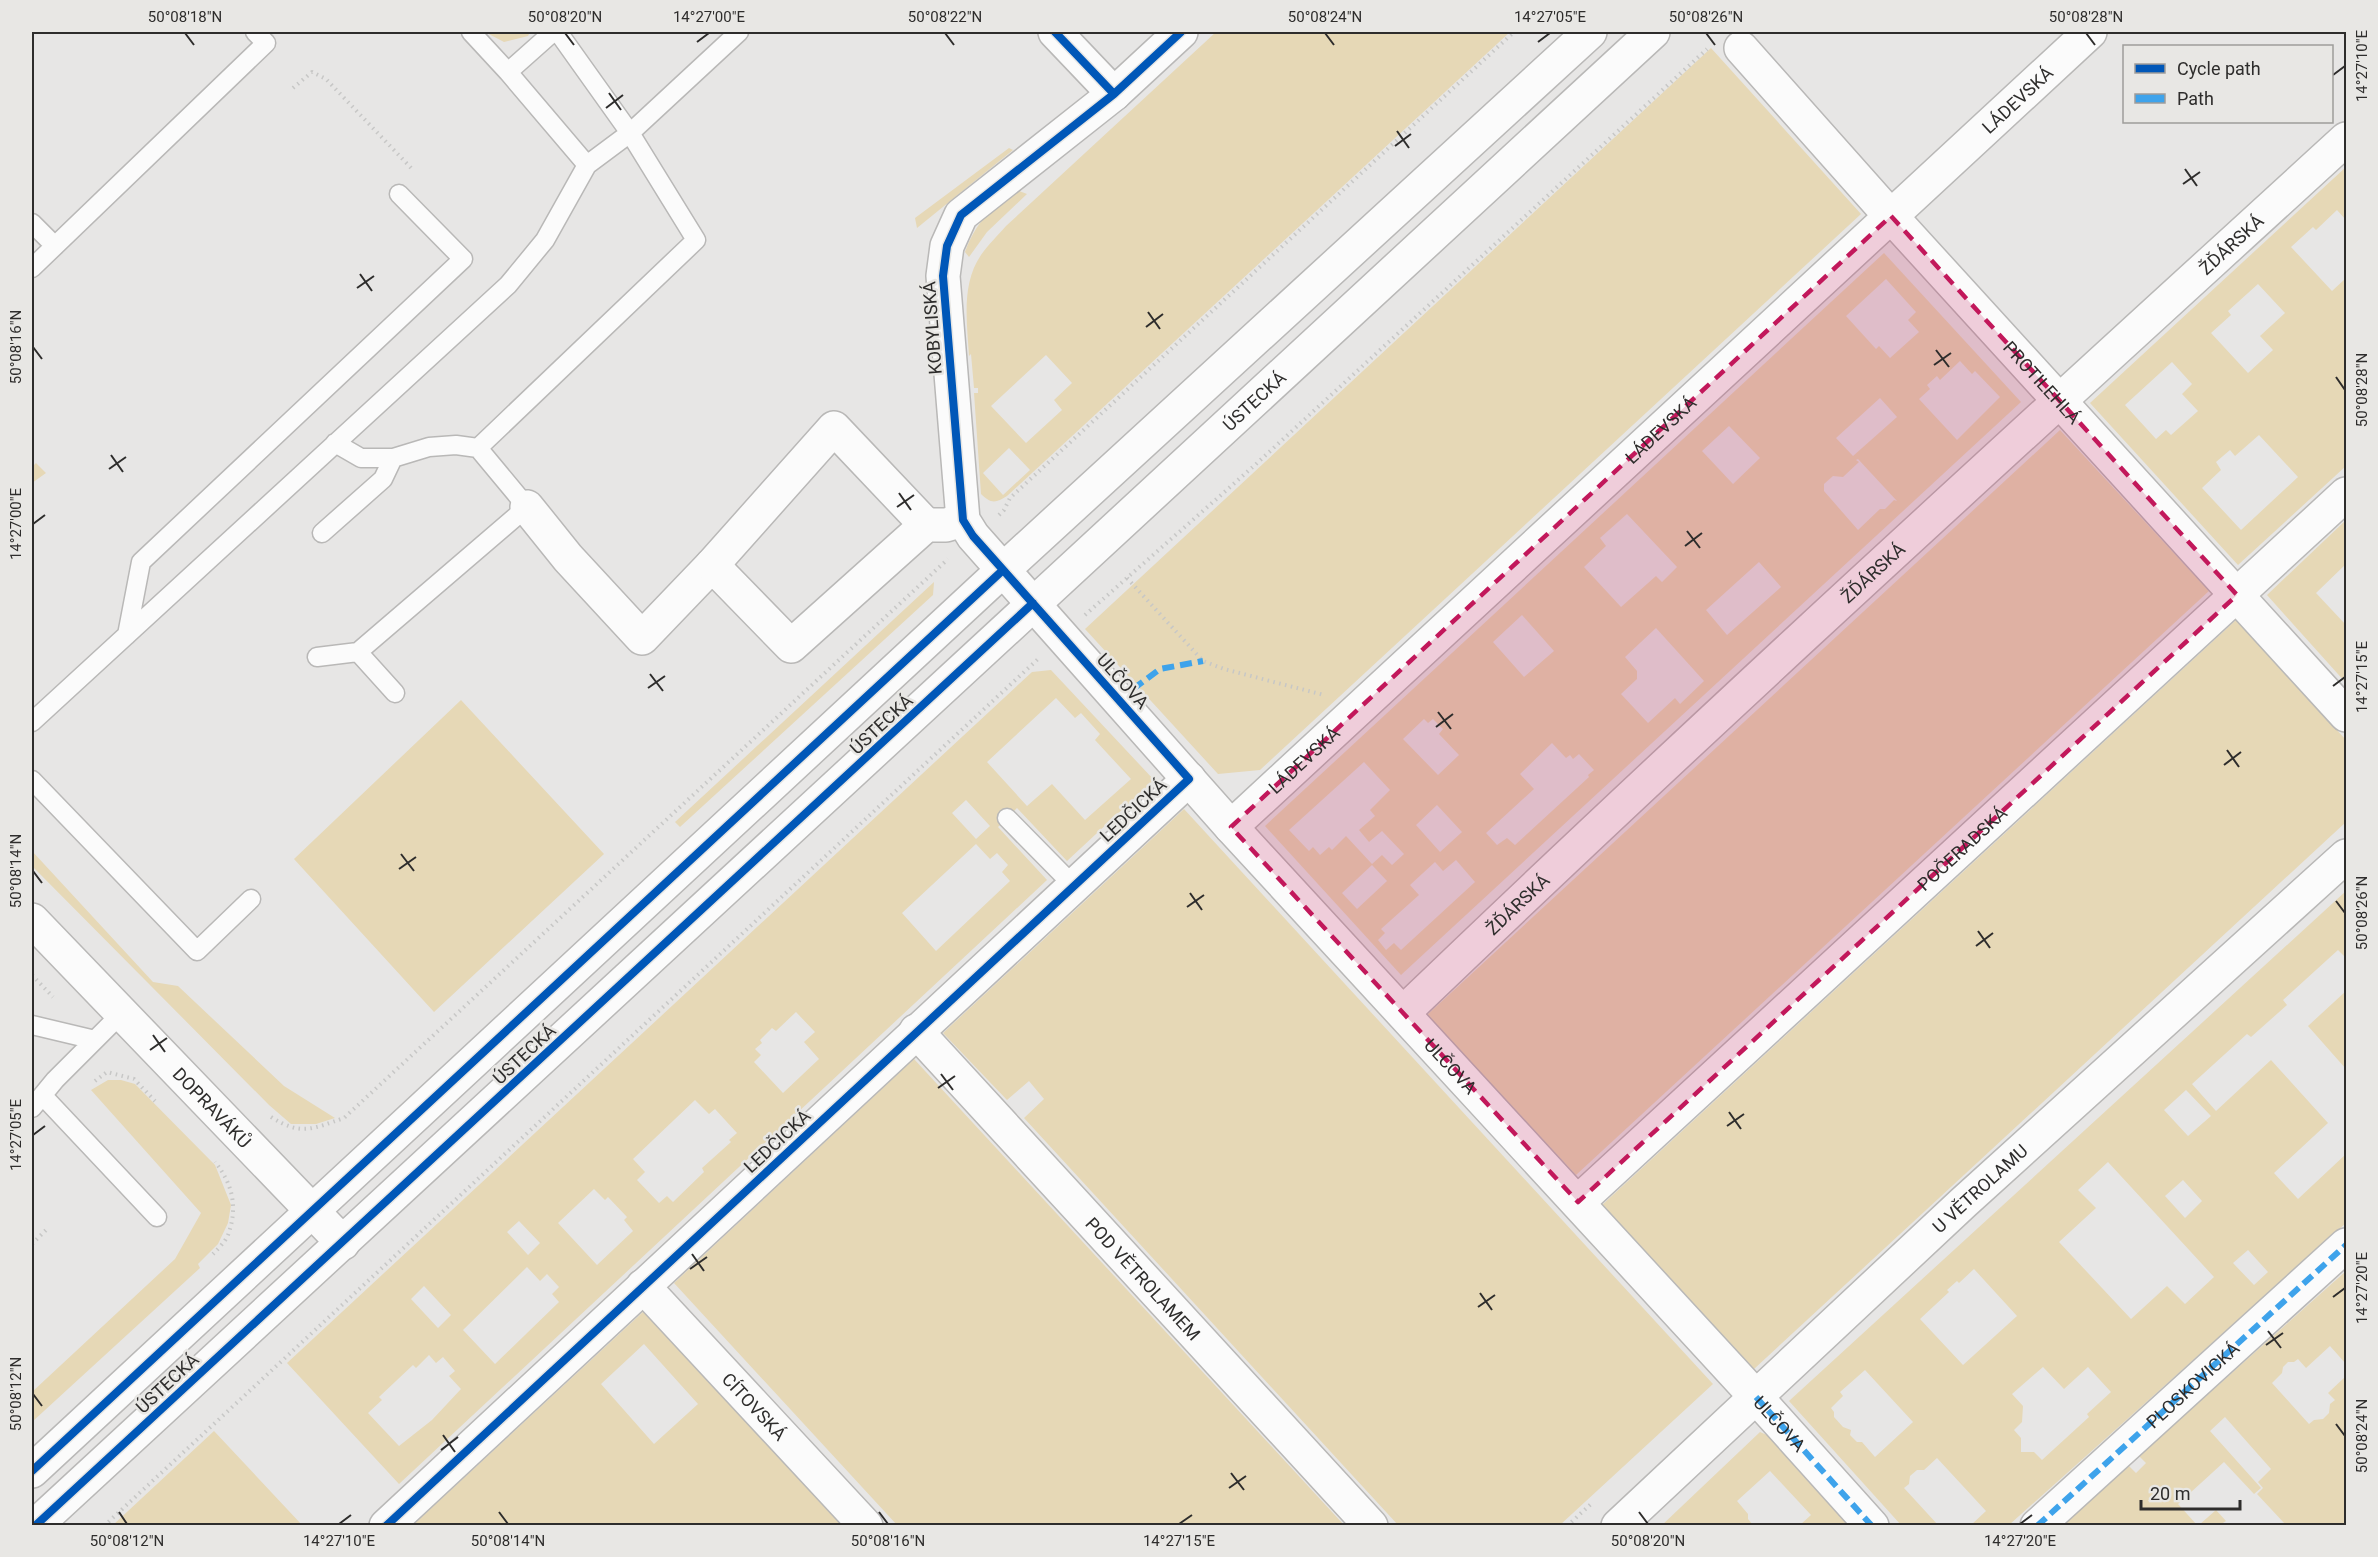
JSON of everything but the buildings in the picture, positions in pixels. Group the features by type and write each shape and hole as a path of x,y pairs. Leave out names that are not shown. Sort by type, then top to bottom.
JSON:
{"street":[{"path":"1055,32 1114,94"},
{"name":"KOBYLISKÁ","path":"963,520 943,276 947,246 961,215 1114,94 1181,32"},
{"name":"ÚSTECKÁ","path":"32,1471 1003,570 1590,32"},
{"name":"ÚSTECKÁ","path":"35,1526 1653,32"},
{"name":"LÁDEVSKÁ","path":"1231,827 2090,32"},
{"name":"PROTILEHLÁ","path":"1726,46 1891,216 2346,715"},
{"name":"ŽĎÁRSKÁ","path":"1403,1013 1550,873 2346,139"},
{"path":"527,507 568,558 642,638 712,565 834,428 926,525"},
{"name":"POČERADSKÁ","path":"1578,1202 2346,494"},
{"path":"712,565 791,646 926,525 946,525 963,520 973,536 1003,570"},
{"name":"ULČOVA","path":"1003,570 1231,827 1578,1202 1872,1526"},
{"name":"LEDČICKÁ","path":"386,1526 1189,779"},
{"name":"U VĚTROLAMU","path":"1618,1526 1963,1203 2346,856"},
{"name":"DOPRAVÁKŮ","path":"32,920 343,1243"},
{"name":"POD VĚTROLAMEM","path":"916,1031 1371,1526"},
{"name":"PLOSKOVICKÁ","path":"2037,1526 2346,1245"},
{"name":"CÍTOVSKÁ","path":"644,1286 866,1526"}],"lane":[{"path":"32,268 266,43 255,32"},
{"path":"508,72 553,32"},
{"path":"478,448 696,240 630,133 558,32"},
{"path":"32,722 508,285 545,240 586,165 630,133 739,32"},
{"path":"475,35 586,165"},
{"path":"127,635 141,562 463,259 399,194"},
{"path":"32,223 55,246"},
{"path":"317,657 358,652 527,507 478,448 456,445 429,447 393,458 361,458 335,443"},
{"path":"322,533 382,479 393,458"},
{"path":"358,652 395,693"},
{"path":"32,780 197,951 251,898"},
{"path":"1007,818 1073,885"},
{"path":"121,1014 55,1080 38,1102 157,1217"},
{"path":"32,1025 95,1040"}],"path":[{"path":"995,518 1004,510 1010,498 1514,32"},
{"path":"104,1526 1062,636 1726,46"},
{"path":"293,88 312,72 326,79 417,174"},
{"path":"268,1116 285,1126 308,1130 344,1118 950,556"},
{"path":"1126,578 1203,661 1224,669 1332,697"},
{"path":"32,975 53,997"},
{"path":"55,1080 85,1088 107,1072 134,1079 157,1102"},
{"path":"210,1155 222,1171 235,1202 228,1237 210,1257"},
{"path":"32,1244 48,1228"},
{"path":"1567,1526 1593,1502"}],"highlighted area":[{"path":"1891,216 2237,595 1578,1202 1231,827"}],"shaded area":[{"path":"485,32 530,32 528,36 504,42"},
{"path":"1216,32 1510,32 1007,496 994,501 988,500 981,494 974,393 978,393 978,388 974,388 971,354 969,356 967,304 970,278 975,266 984,251 1006,226","holes":["1046,355 1072,383 1054,400 1062,410 1026,443 991,406","1009,448 1030,470 1003,495 983,473"]},
{"path":"1711,48 1861,214 1260,770 1218,774 1085,629"},
{"path":"1009,148 1013,150 917,228 915,218"},
{"path":"2346,167 2346,220 2337,210 2316,230 2313,227 2291,247 2332,291 2346,278 2346,466 2238,565 2090,403","holes":["2258,284 2285,313 2260,336 2273,350 2248,373 2211,333 2231,315 2228,311","2172,362 2192,384 2182,394 2198,411 2171,435 2166,430 2156,439 2125,405","2259,435 2298,477 2241,530 2202,488 2221,470 2216,462 2230,450 2235,456"]},
{"path":"1014,189 1027,194 987,232 969,257 965,252 979,225 991,210"},
{"path":"1884,253 2021,402 1401,975 1265,826","holes":["1886,279 1916,312 1908,320 1919,332 1890,358 1879,346 1876,349 1846,316","1960,361 1972,374 1975,371 2000,397 1957,440 1919,399 1930,389 1927,385 1937,376 1940,380","1880,398 1897,417 1853,456 1836,438","1729,426 1760,458 1733,484 1702,451","1858,459 1897,501 1894,500 1885,509 1880,509 1858,530 1824,491 1824,484 1833,476 1843,477 1859,462 1856,460","1627,514 1677,567 1662,582 1656,576 1621,607 1584,567 1606,546 1600,538","1759,562 1781,587 1727,635 1706,610","1522,615 1554,651 1524,677 1493,642","1656,628 1704,681 1680,704 1675,698 1648,723 1621,694 1637,679 1637,671 1625,657","1424,719 1428,723 1433,719 1443,729 1439,734 1459,755 1438,775 1403,739","1552,743 1566,758 1570,755 1573,759 1579,754 1594,770 1515,845 1507,838 1497,845 1486,833 1534,789 1520,774","1364,762 1390,790 1370,810 1375,816 1359,830 1369,842 1382,831 1404,854 1392,865 1382,855 1372,864 1346,836 1332,850 1329,847 1320,855 1313,847 1309,851 1289,830","1437,805 1462,832 1440,852 1416,825","1456,860 1475,882 1401,950 1394,943 1386,950 1378,940 1385,933 1381,929 1419,895 1410,885 1435,862 1443,871","1372,865 1387,881 1357,909 1342,893"]},
{"path":"2060,430 2209,591 1576,1175 1427,1015"},
{"path":"36,463 46,473 32,483 32,467"},
{"path":"2346,520 2346,564 2316,593 2346,625 2346,683 2267,595"},
{"path":"934,582 933,595 680,827 675,822"},
{"path":"2236,620 2346,740 2346,822 1754,1369 1602,1205"},
{"path":"1051,670 1154,780 1067,861 1017,808 998,827 1047,880 399,1484 287,1363 1032,672","holes":["1056,698 1075,718 1081,713 1100,734 1095,740 1131,779 1085,820 1052,784 1027,806 987,762","966,800 990,826 976,839 952,813","976,844 990,859 997,853 1008,865 1002,872 1010,881 936,951 902,913","796,1012 815,1032 804,1042 819,1059 783,1093 754,1062 761,1055 755,1049 762,1043 760,1040 772,1028 776,1031","695,1100 709,1114 715,1109 737,1133 729,1140 731,1142 702,1168 704,1172 673,1202 667,1196 659,1203 637,1180 645,1172 633,1159","594,1189 605,1200 608,1197 627,1217 624,1220 633,1231 597,1265 558,1223","519,1221 540,1243 528,1255 507,1232","527,1267 540,1281 547,1274 559,1287 552,1294 559,1302 495,1364 463,1330","424,1286 451,1315 438,1328 411,1299","429,1355 436,1363 443,1357 455,1371 449,1376 461,1389 432,1420 399,1446 368,1413 382,1400 379,1397 413,1365 416,1368"]},
{"path":"461,700 604,854 434,1012 294,859"},
{"path":"1184,809 1713,1384 1560,1525 1398,1525 1024,1118 1044,1099 1029,1081 1007,1100 943,1033"},
{"path":"32,851 153,982 178,986 284,1086 335,1118 316,1124 291,1124 269,1105 32,866"},
{"path":"2346,891 2346,958 2338,950 2283,1000 2287,1005 2251,1037 2247,1034 2192,1084 2216,1111 2271,1060 2328,1123 2274,1173 2298,1199 2346,1154 2346,1223 2009,1525 1971,1525 1986,1511 1937,1458 1924,1470 1917,1470 1910,1476 1909,1484 1904,1488 1938,1525 1901,1525 1789,1401","holes":["2186,1090 2211,1116 2188,1136 2164,1110","2108,1162 2214,1277 2185,1304 2167,1286 2131,1319 2059,1242 2096,1208 2078,1190","2183,1180 2202,1201 2185,1218 2165,1196","2248,1250 2268,1272 2254,1285 2233,1263","1974,1269 2017,1316 1963,1365 1920,1319 1949,1292 1947,1290 1957,1281 1959,1283","2043,1367 2064,1389 2088,1367 2111,1392 2087,1414 2089,1417 2042,1460 2034,1452 2021,1452 2021,1438 2014,1430 2022,1422 2023,1406 2012,1394","1865,1370 1913,1422 1875,1457 1862,1442 1857,1442 1850,1435 1851,1430 1843,1427 1834,1417 1831,1408 1843,1396 1840,1392"]},
{"path":"2346,991 2346,1069 2308,1026"},
{"path":"914,1059 1344,1525 897,1525 674,1283"},
{"path":"108,1080 121,1080 135,1084 215,1165 231,1205 228,1223 218,1244 198,1264 200,1268 32,1422 32,1392 175,1259 201,1213 91,1090"},
{"path":"2346,1271 2346,1364 2330,1346 2306,1368 2298,1359 2288,1362 2283,1367 2282,1373 2272,1383 2309,1424 2314,1420 2323,1419 2329,1413 2330,1404 2335,1400 2328,1393 2346,1376 2346,1525 2283,1525 2285,1524 2257,1494 2263,1488 2258,1482 2271,1469 2225,1417 2210,1431 2261,1488 2254,1494 2224,1462 2178,1504 2197,1525 2063,1525 2129,1466 2136,1473 2146,1463 2139,1456"},
{"path":"644,1311 843,1525 412,1526","holes":["644,1344 698,1404 654,1444 601,1384"]},
{"path":"214,1431 302,1525 113,1525"},
{"path":"1760,1432 1774,1438 1854,1525 1800,1525 1811,1515 1770,1471 1737,1501 1748,1514 1748,1519 1753,1525 1758,1525 1661,1526"},
{"path":"2216,1510 2226,1521 2220,1525 2199,1525"}],"marked path":[{"path":"1133,689 1160,669 1203,661"},
{"path":"2037,1526 2346,1245"},
{"path":"1756,1397 1872,1526"}],"cycle path":[{"path":"1055,32 1114,94"},
{"path":"386,1526 1189,779 973,536 963,520 943,276 947,246 961,215 1114,94 1181,32"},
{"path":"32,1471 1003,570"},
{"path":"35,1526 1033,603"}]}
